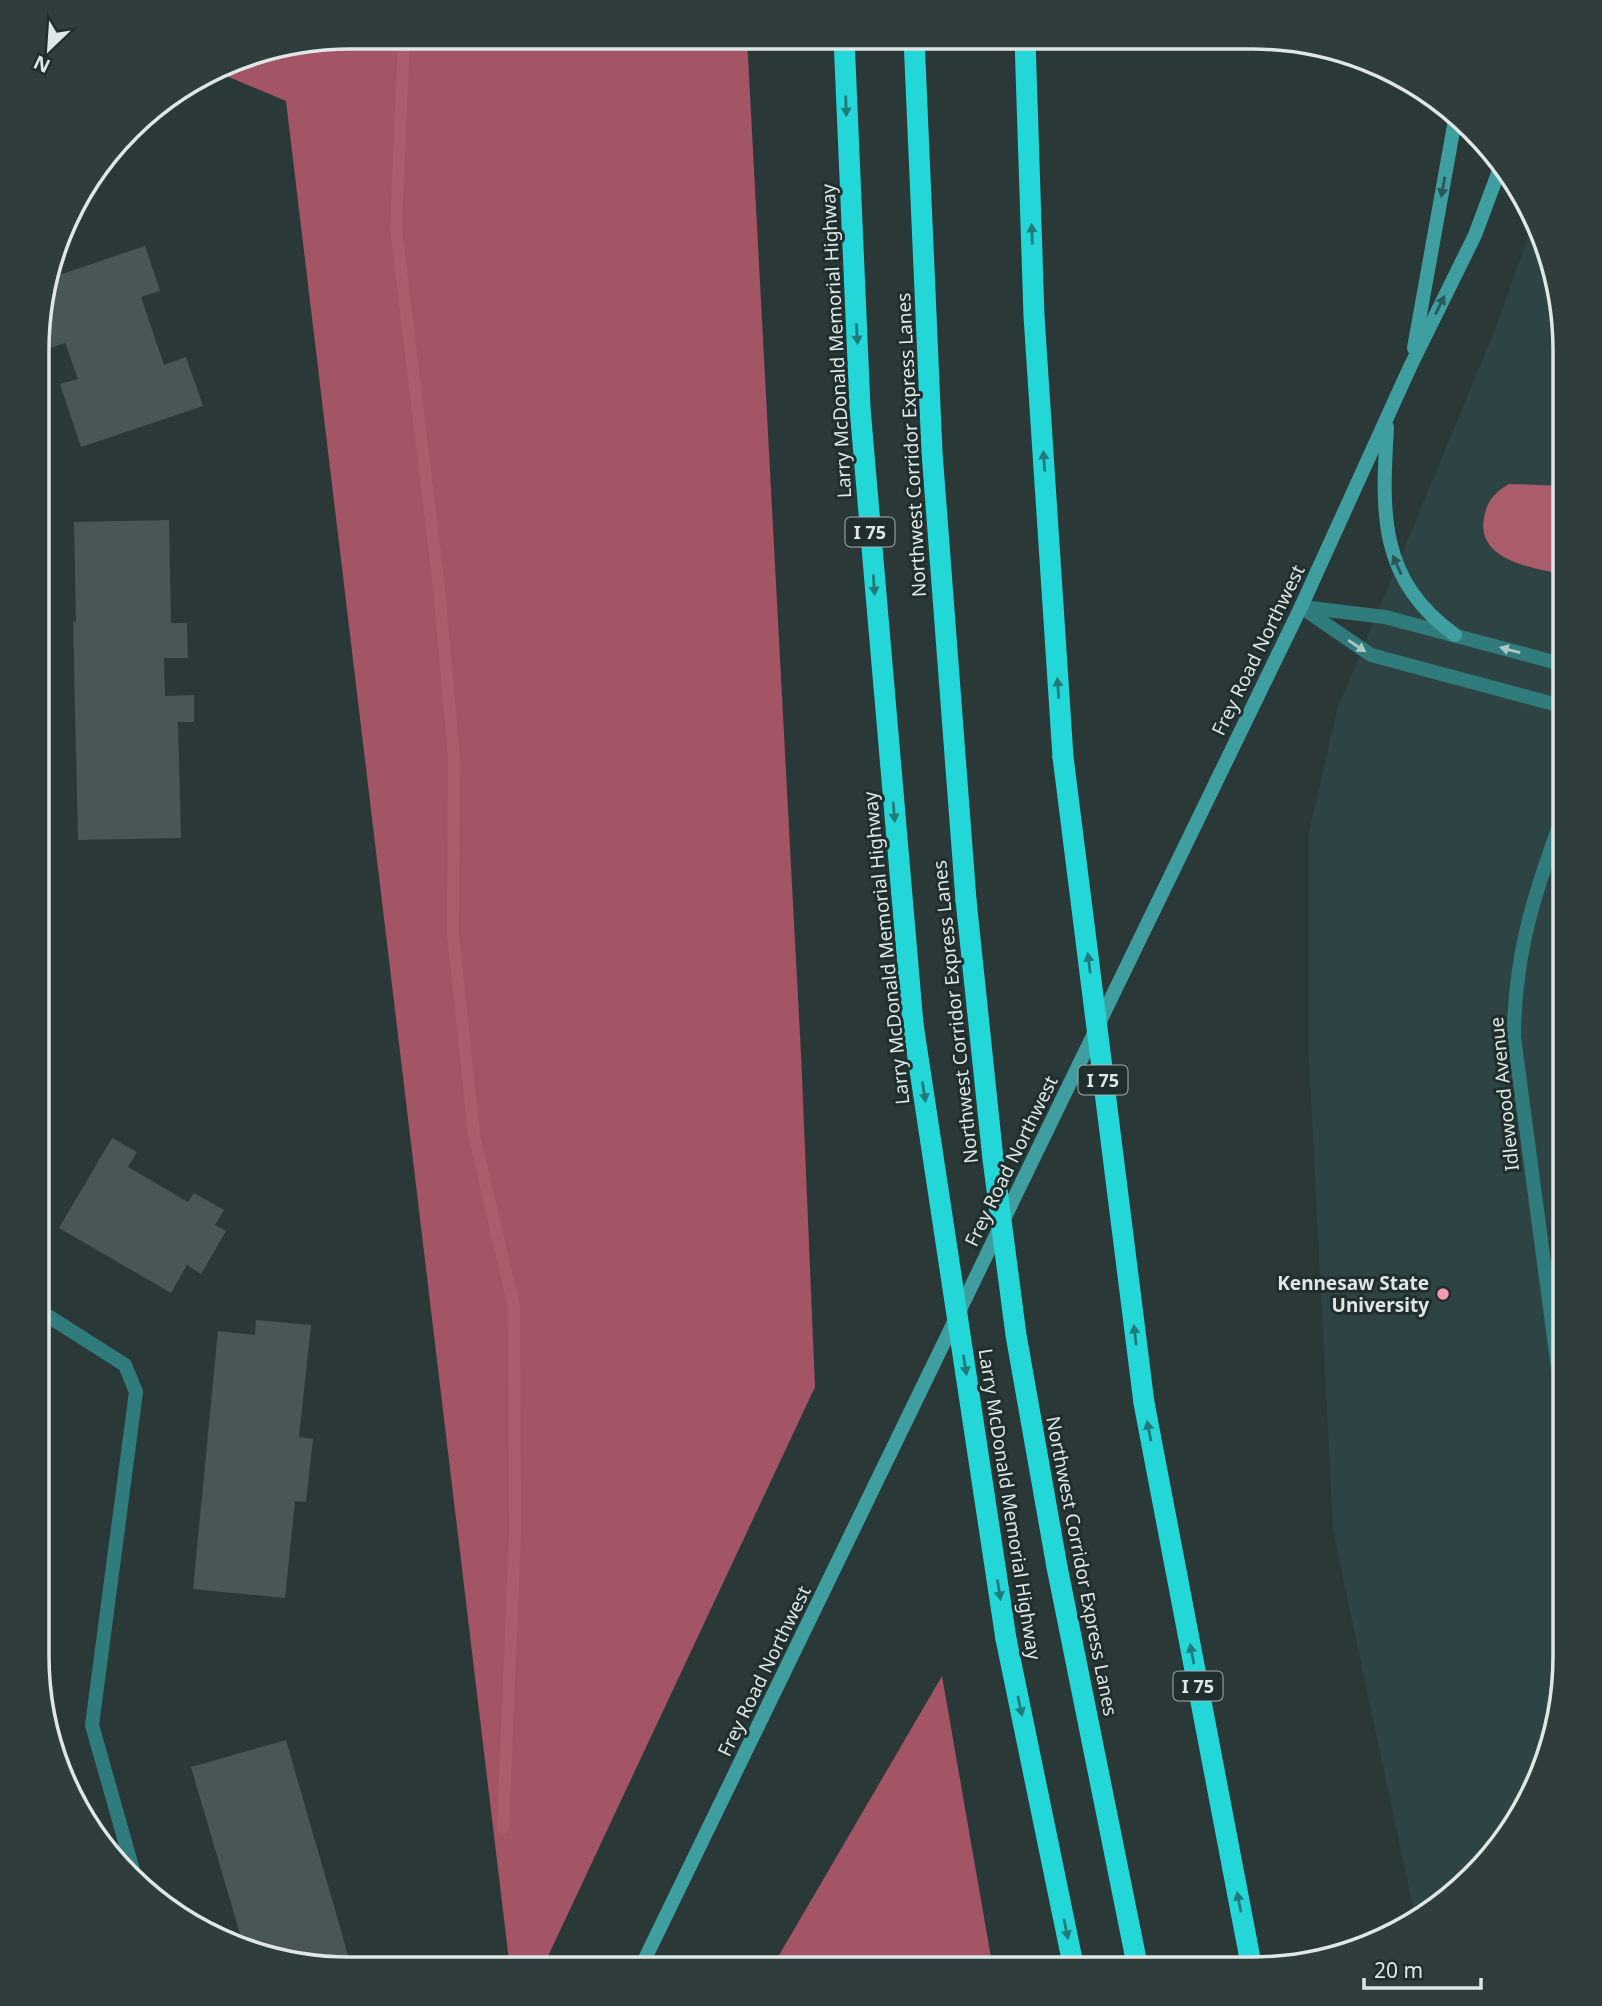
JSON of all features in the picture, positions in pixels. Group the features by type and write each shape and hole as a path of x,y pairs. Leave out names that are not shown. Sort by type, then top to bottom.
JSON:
{"highway":[{"name":"Larry McDonald Memorial Highway","path":"844,49 860,408 914,1024 1006,1639 1072,1957"},
{"name":"Northwest Corridor Express Lanes","path":"914,49 932,452 965,900 993,1159 1016,1335 1057,1567 1136,1957"},
{"name":"I 75","path":"1025,49 1034,316 1063,757 1144,1403 1250,1957"}],"main road":[{"name":"Frey Road Northwest","path":"1410,366 1454,127"},
{"name":"Frey Road Northwest","path":"646,1957 1301,607 1410,366 1475,235 1497,176"},
{"path":"1388,417 1384,491 1390,549 1399,573 1415,597 1428,614 1455,635"}],"street":[{"path":"1301,607 1385,617 1553,662"},
{"path":"1301,607 1371,655 1553,704"},
{"name":"Idlewood Avenue","path":"1553,842 1534,892 1524,929 1514,1003 1514,1037 1553,1331"},
{"path":"49,1317 125,1365 136,1392 92,1725 131,1862"}],"shaded area":[{"path":"748,49 801,1054 815,1387 548,1957 509,1957 286,101 226,76 272,59 330,50"},
{"name":"Kennesaw State University","path":"1529,233 1547,291 1553,350 1552,1676 1543,1734 1513,1807 1491,1839 1465,1869 1414,1910 1333,1531 1309,1057 1309,832 1337,710 1497,325"},
{"path":"1509,484 1553,486 1553,572 1510,560 1489,544 1484,533 1485,512 1499,491"},
{"path":"942,1676 991,1957 778,1957"}],"building":[{"path":"145,246 160,291 141,297 164,365 186,357 203,406 81,447 60,384 78,379 65,343 50,348 49,345 58,275"},
{"path":"169,520 171,623 187,623 188,658 164,658 165,696 194,695 194,722 178,722 181,838 78,840 73,621 76,622 74,522"},
{"path":"112,1138 137,1152 128,1167 188,1202 194,1193 224,1210 215,1225 226,1231 201,1274 187,1265 171,1293 59,1228"},
{"path":"256,1320 311,1325 299,1437 313,1439 306,1502 295,1501 285,1598 193,1589 218,1331 255,1335"},
{"path":"286,1740 349,1957 291,1951 241,1936 191,1767"}],"waterway":[{"path":"403,49 396,228 439,588 454,758 453,934 474,1135 514,1307 515,1534 503,1828"}],"place":[{"name":"Kennesaw State University","path":"1443,1294"}]}
